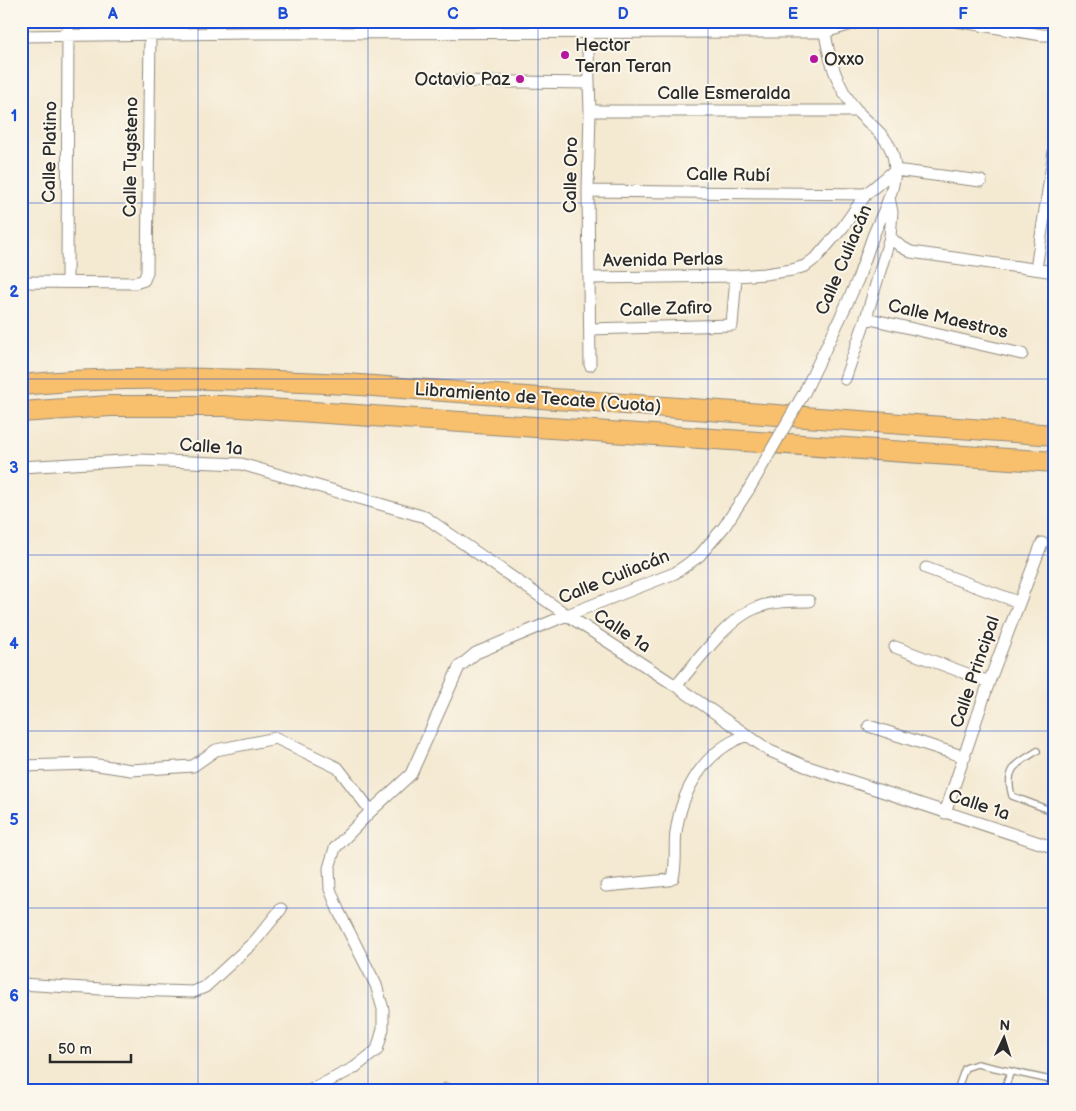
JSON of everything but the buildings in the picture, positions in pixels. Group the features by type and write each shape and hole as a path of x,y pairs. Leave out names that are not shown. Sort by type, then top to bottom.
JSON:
{"highway":[{"name":"Libramiento de Tecate (Cuota)","path":"21,385 110,379 253,379 346,384 1050,435"},
{"name":"Libramiento de Tecate (Cuota)","path":"21,412 110,406 224,406 1055,462"}],"street":[{"name":"Calle Platino","path":"67,282 68,21"},
{"path":"21,36 150,34 328,27 824,27 862,21"},
{"path":"956,21 1042,35 1055,35"},
{"name":"Calle Oro","path":"587,26 590,110 588,191 590,364"},
{"name":"Calle Culiacán","path":"311,1090 354,1068 377,1050 383,1029 383,1009 376,985 330,889 329,868 335,848 411,774 459,667 476,653 567,615 664,579 700,556 724,527 749,489 804,392 858,278 873,235 890,198 895,170 892,151 884,138 858,111 844,93 836,77 830,60 824,27"},
{"name":"Calle Tugsteno","path":"67,282 135,283 144,280 147,272 150,34"},
{"path":"455,81 589,84"},
{"name":"Calle Esmeralda","path":"590,110 858,111"},
{"path":"1036,269 1055,145"},
{"path":"736,276 765,274 805,266 817,257 843,227 866,194 895,170 981,181"},
{"name":"Calle Rubí","path":"588,191 866,194"},
{"path":"845,379 866,318 890,237 892,212 890,198"},
{"path":"890,237 900,246 911,252 1055,272"},
{"name":"Avenida Perlas","path":"590,278 736,276"},
{"name":"Calle Zafiro","path":"590,329 732,325 736,276"},
{"path":"21,282 67,282"},
{"name":"Calle Maestros","path":"866,318 1022,354"},
{"name":"Calle 1a","path":"21,467 140,460 241,464 425,517 770,751 806,766 1055,848"},
{"name":"Calle Principal","path":"945,813 1018,602 1042,543"},
{"path":"926,568 1018,602"},
{"path":"676,686 734,620 765,604 810,601"},
{"path":"895,648 990,682"},
{"path":"868,726 964,757"},
{"path":"606,886 669,880 673,878 676,832 683,800 689,786 710,758 721,748 733,740 747,735"},
{"path":"21,766 91,764 131,770 193,766 216,750 276,738 338,768 371,811"},
{"path":"21,984 194,992 205,988 255,941 281,909"}],"lane":[{"path":"1037,750 1013,767 1008,784 1012,796 1055,812"},
{"path":"957,1090 965,1068 977,1064 1055,1081"},
{"path":"1004,1090 1010,1071"}],"place":[{"name":"Hector Teran Teran","path":"565,55"},
{"name":"Oxxo","path":"814,59"},
{"name":"Octavio Paz","path":"520,79"}]}
